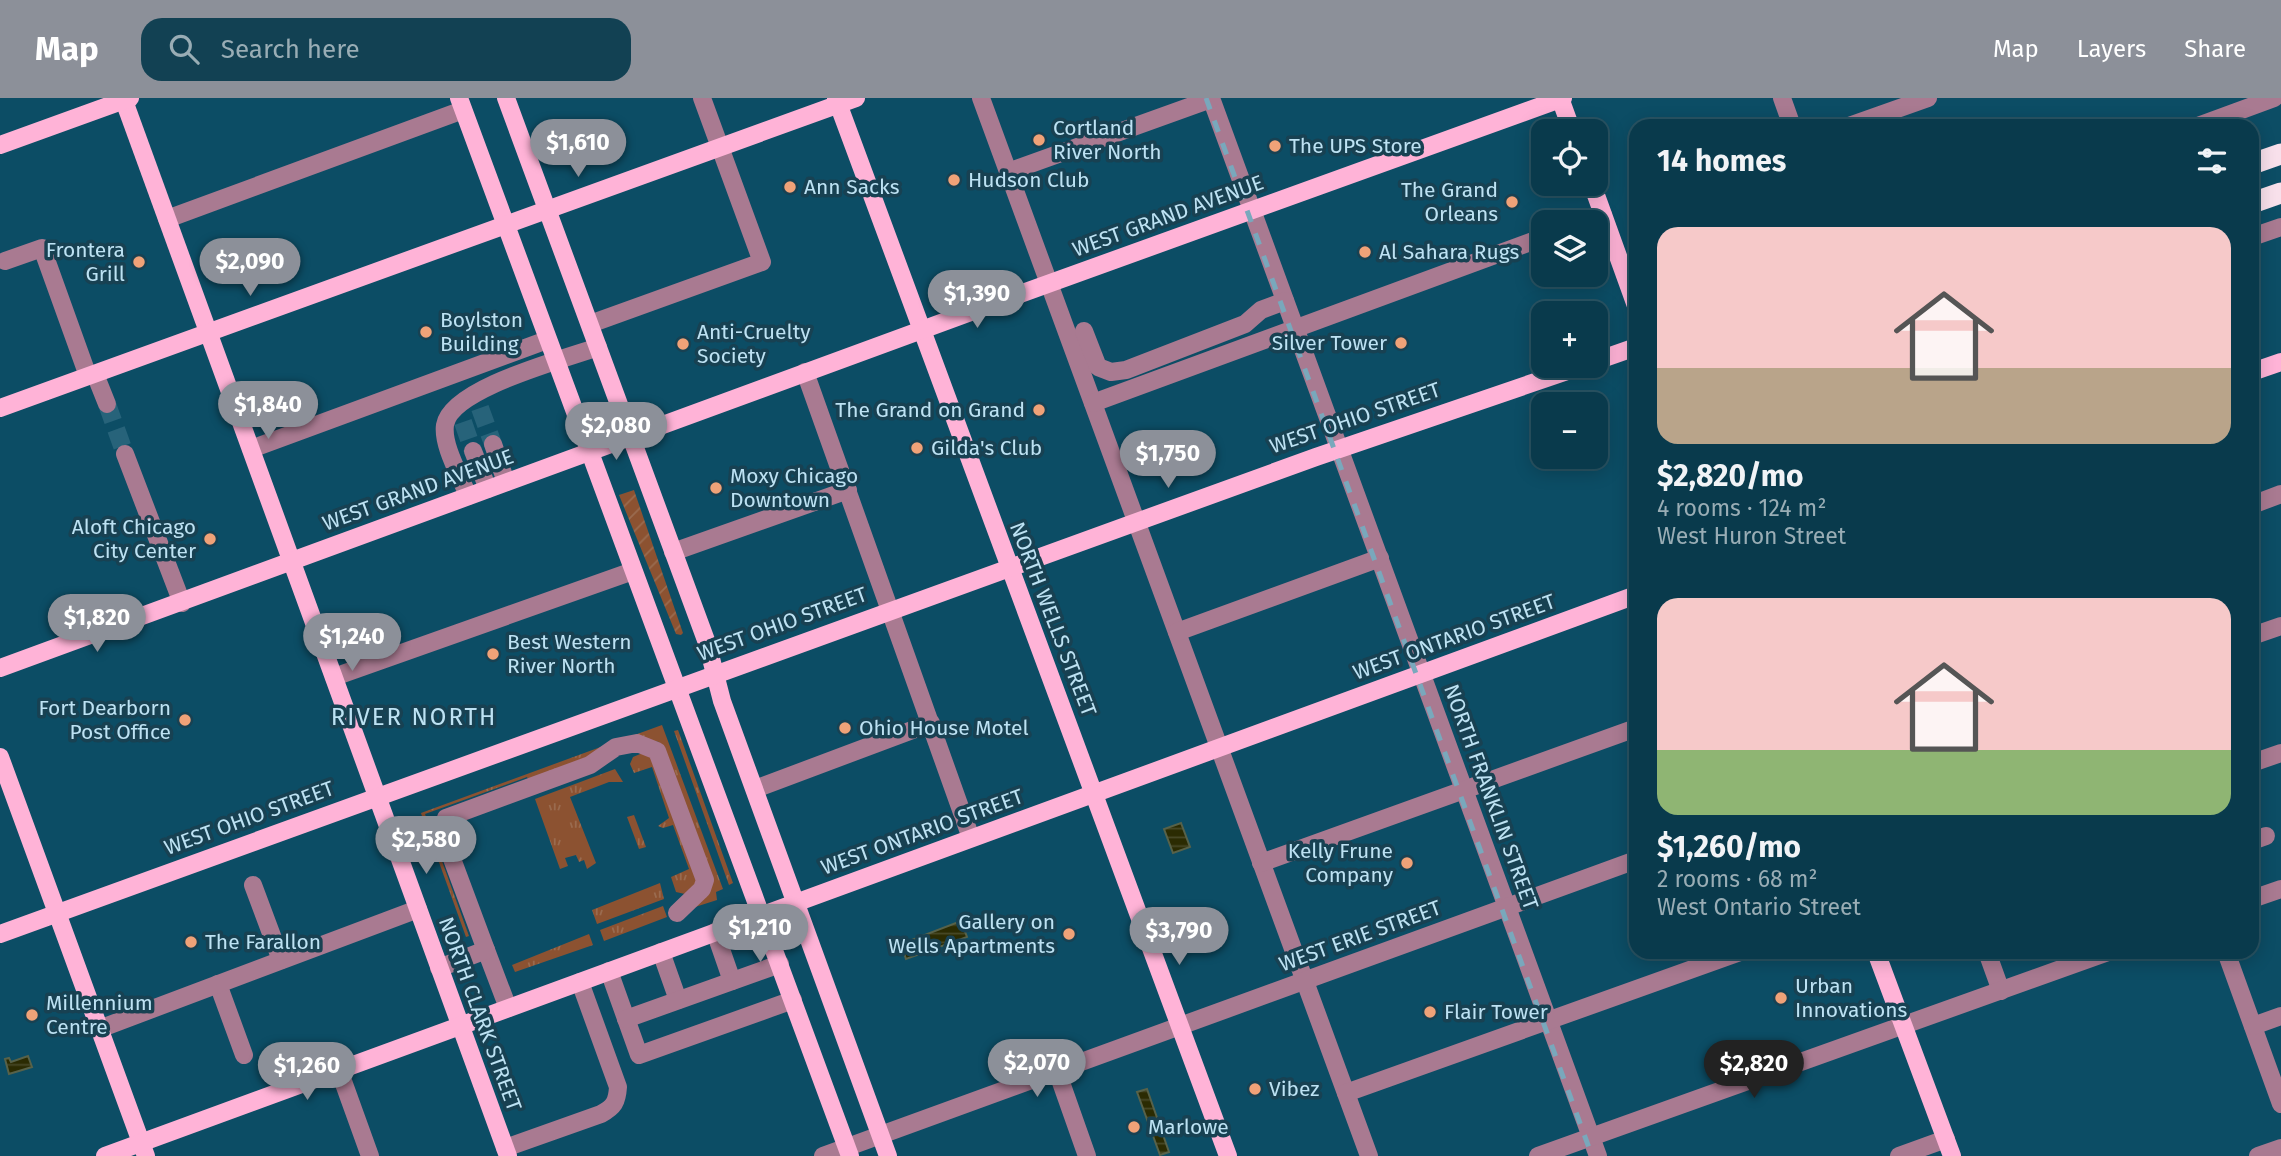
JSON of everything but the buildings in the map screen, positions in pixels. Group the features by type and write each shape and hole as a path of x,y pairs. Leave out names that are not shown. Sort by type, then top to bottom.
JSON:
{"highway":[{"path":"2259,162 2281,154"},
{"path":"2259,200 2281,192"}],"main road":[{"path":"506,98 673,552 755,789 888,1156"},
{"path":"1561,98 1568,119"},
{"name":"WEST GRAND AVENUE","path":"0,668 1561,98"},
{"path":"0,145 126,99"},
{"name":"NORTH CLARK STREET","path":"126,99 167,219 506,1152"},
{"path":"0,408 506,227 844,100"},
{"name":"NORTH WELLS STREET","path":"844,100 921,330 1228,1156"},
{"path":"461,104 849,1152"},
{"path":"1608,229 1629,287"},
{"path":"1608,357 1629,349"},
{"path":"2259,370 2281,362"},
{"name":"WEST OHIO STREET","path":"0,934 1340,448 1547,378"},
{"name":"WEST ONTARIO STREET","path":"105,1156 144,1149 339,1070 1629,598"},
{"path":"0,757 144,1149"},
{"path":"1879,959 1949,1148"}],"street":[{"path":"590,324 762,262 702,98"},
{"path":"981,98 1369,1156"},
{"path":"1008,172 1211,98"},
{"name":"NORTH FRANKLIN STREET","path":"1211,98 1598,1156"},
{"path":"1782,98 1790,119"},
{"path":"1869,119 1928,98"},
{"path":"2217,119 2274,98"},
{"path":"167,219 461,104"},
{"path":"2259,235 2281,227"},
{"path":"1093,404 1531,242"},
{"path":"5,261 42,248 92,375 107,404"},
{"path":"1084,331 1098,367 1111,372 1126,370 1245,324 1261,310 1285,301"},
{"path":"251,449 547,340"},
{"path":"487,489 446,437 445,423 555,362 598,346"},
{"path":"1176,351 1183,370"},
{"path":"805,372 971,838"},
{"path":"487,489 478,449 487,489"},
{"path":"125,454 182,603"},
{"path":"673,552 848,490"},
{"path":"2259,502 2281,494"},
{"path":"1177,632 1380,558"},
{"path":"334,677 633,571"},
{"path":"2259,634 2281,626"},
{"path":"755,789 931,723"},
{"path":"1261,863 1629,730"},
{"path":"508,1008 442,832 442,824 446,818 590,765 616,747 637,743 657,751 705,880 702,889 677,913"},
{"path":"2259,761 2281,753"},
{"name":"WEST ERIE STREET","path":"823,1156 849,1152 880,1135 1629,863"},
{"path":"253,885 281,960"},
{"path":"2259,897 2281,889"},
{"path":"99,1028 418,909"},
{"path":"715,932 733,981"},
{"path":"439,968 486,950"},
{"path":"661,952 678,1000"},
{"path":"1346,1093 1720,959"},
{"path":"1990,959 2001,991"},
{"path":"1538,1156 2086,959"},
{"path":"2229,959 2281,1104"},
{"path":"626,1019 780,964"},
{"path":"609,971 639,1055 793,1000"},
{"path":"506,1152 601,1114 613,1108 617,1100 618,1087 580,982"},
{"path":"218,984 244,1055"},
{"path":"2253,1026 2281,1016"},
{"path":"339,1070 370,1156"},
{"path":"1056,1071 1087,1156"},
{"path":"1899,1156 1949,1148"},
{"path":"2258,1156 2281,1148"}],"green space":[{"path":"634,490 683,633 681,635 676,634 619,495"},
{"path":"662,725 723,889 716,892 717,900 692,908 706,893 659,742 629,737"},
{"path":"678,730 733,883 729,885 674,731"},
{"path":"606,745 590,757 529,781 527,777 425,814 430,828 426,829 421,813"},
{"path":"645,752 650,753 701,879 685,894 676,892 671,877 689,869 673,825 663,828 658,826 669,818 652,767 634,773 630,764 633,757"},
{"path":"615,769 623,782 609,782 570,797 596,863 587,869 584,860 579,862 576,855 565,858 568,866 560,869 535,799"},
{"path":"634,815 646,847 639,849 627,817"},
{"path":"439,853 469,936 466,937 436,854"},
{"path":"660,883 664,899 597,924 592,910"},
{"path":"663,906 667,917 604,941 600,930"},
{"path":"589,934 593,945 515,972 512,965"}],"shaded area":[{"path":"1181,823 1190,847 1173,853 1164,829"},
{"path":"961,921 967,937 906,959 901,944"},
{"path":"28,1056 32,1067 9,1074 5,1059 9,1058 11,1062"},
{"path":"1147,1089 1169,1152 1160,1155 1137,1092"}],"tunnel":[{"path":"107,404 125,454"},
{"path":"480,408 493,444"},
{"path":"463,422 473,451"}],"railway":[{"path":"1206,98 1592,1156"}],"place":[{"name":"Cortland River North","path":"1039,140"},
{"name":"The UPS Store","path":"1275,146"},
{"name":"Hudson Club","path":"954,180"},
{"name":"Ann Sacks","path":"790,187"},
{"name":"The Grand Orleans","path":"1512,202"},
{"name":"Al Sahara Rugs","path":"1365,252"},
{"name":"Frontera Grill","path":"139,262"},
{"name":"Boylston Building","path":"426,332"},
{"name":"Silver Tower","path":"1401,343"},
{"name":"Anti-Cruelty Society","path":"683,344"},
{"name":"The Grand on Grand","path":"1039,410"},
{"name":"Gilda's Club","path":"917,448"},
{"name":"Moxy Chicago Downtown","path":"716,488"},
{"name":"Aloft Chicago City Center","path":"210,539"},
{"name":"Best Western River North","path":"493,654"},
{"name":"Fort Dearborn Post Office","path":"185,720"},
{"name":"Ohio House Motel","path":"845,728"},
{"name":"Kelly Frune Company","path":"1407,863"},
{"name":"Gallery on Wells Apartments","path":"1069,934"},
{"name":"The Farallon","path":"191,942"},
{"name":"Urban Innovations","path":"1781,998"},
{"name":"Flair Tower","path":"1430,1012"},
{"name":"Millennium Centre","path":"32,1015"},
{"name":"Vibez","path":"1255,1089"},
{"name":"Marlowe","path":"1134,1127"}],"district":[{"name":"RIVER NORTH","path":"414,717"}]}
